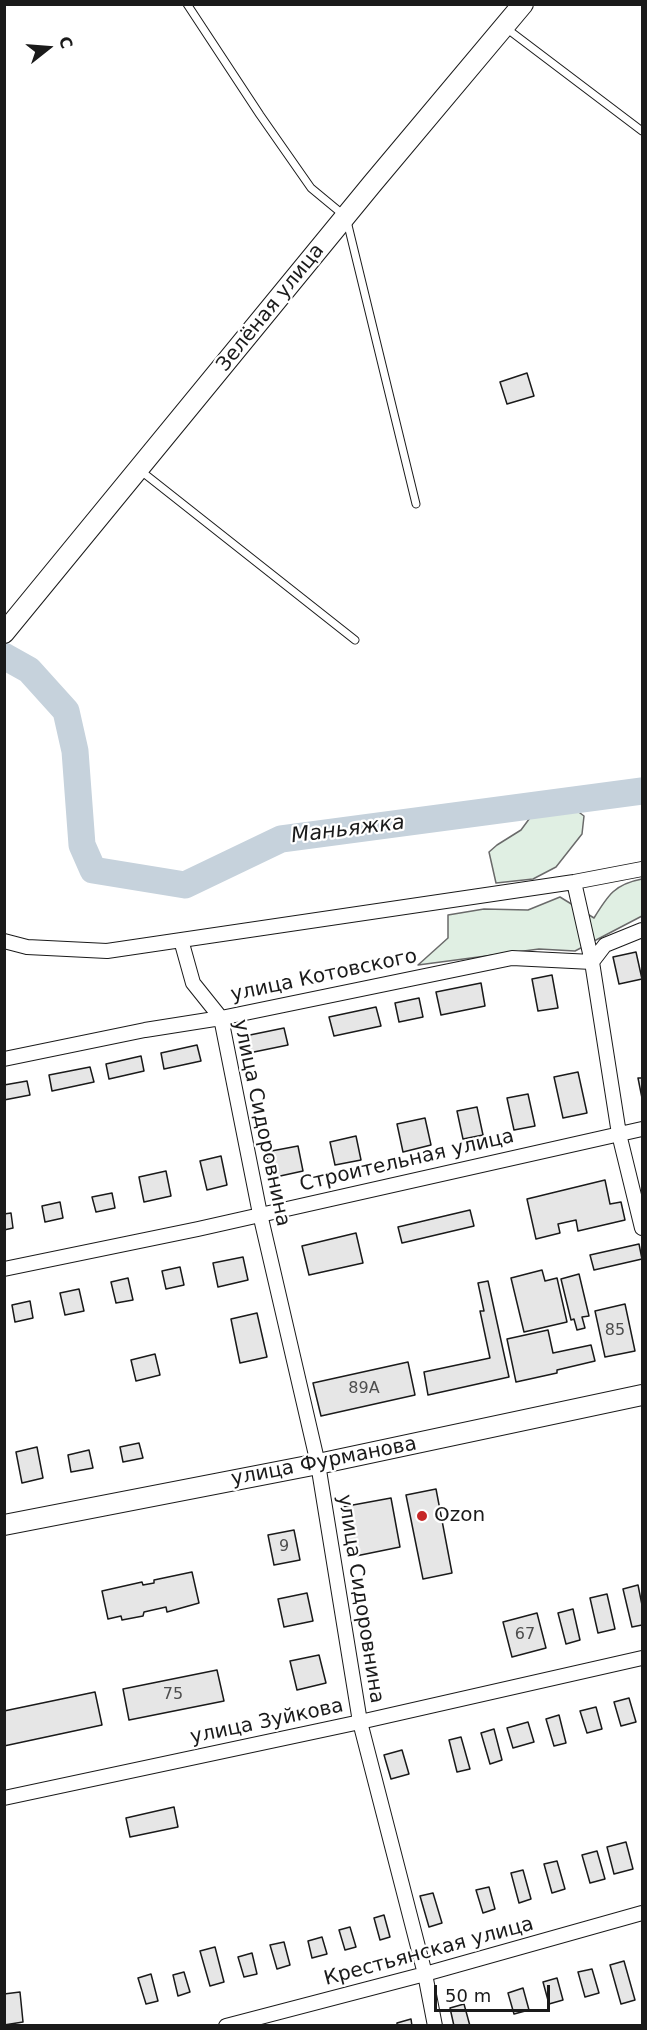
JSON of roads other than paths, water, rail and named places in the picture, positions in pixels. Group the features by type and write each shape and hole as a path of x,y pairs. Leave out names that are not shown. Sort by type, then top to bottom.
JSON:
{"street":[{"name":"Зелёная улица","path":"4,633 523,4"},
{"path":"4,941 27,947 107,951 574,882 642,868"},
{"path":"574,882 592,962 619,1134 642,1228"},
{"path":"592,962 605,945 642,930"},
{"name":"улица Сидоровнина","path":"181,940 193,983 221,1018 260,1214 318,1464 360,1722 425,1974 435,2025"},
{"name":"улица Котовского","path":"4,1059 145,1030 221,1018 512,957 592,962"},
{"name":"Строительная улица","path":"4,1269 642,1129"},
{"name":"улица Фурманова","path":"4,1525 318,1464 642,1395"},
{"name":"улица Зуйкова","path":"4,1798 360,1722 642,1658"},
{"name":"Крестьянская улица","path":"226,2025 425,1974 642,1913"}],"lane":[{"path":"187,4 311,188 346,217 416,504"},
{"path":"504,27 642,130"},
{"path":"139,470 356,640"}],"waterway":[{"name":"Маньяжка","path":"4,656 29,670 66,711 75,751 82,845 93,870 185,885 281,839 642,791"}],"place":[{"name":"Ozon","path":"422,1516"}]}
